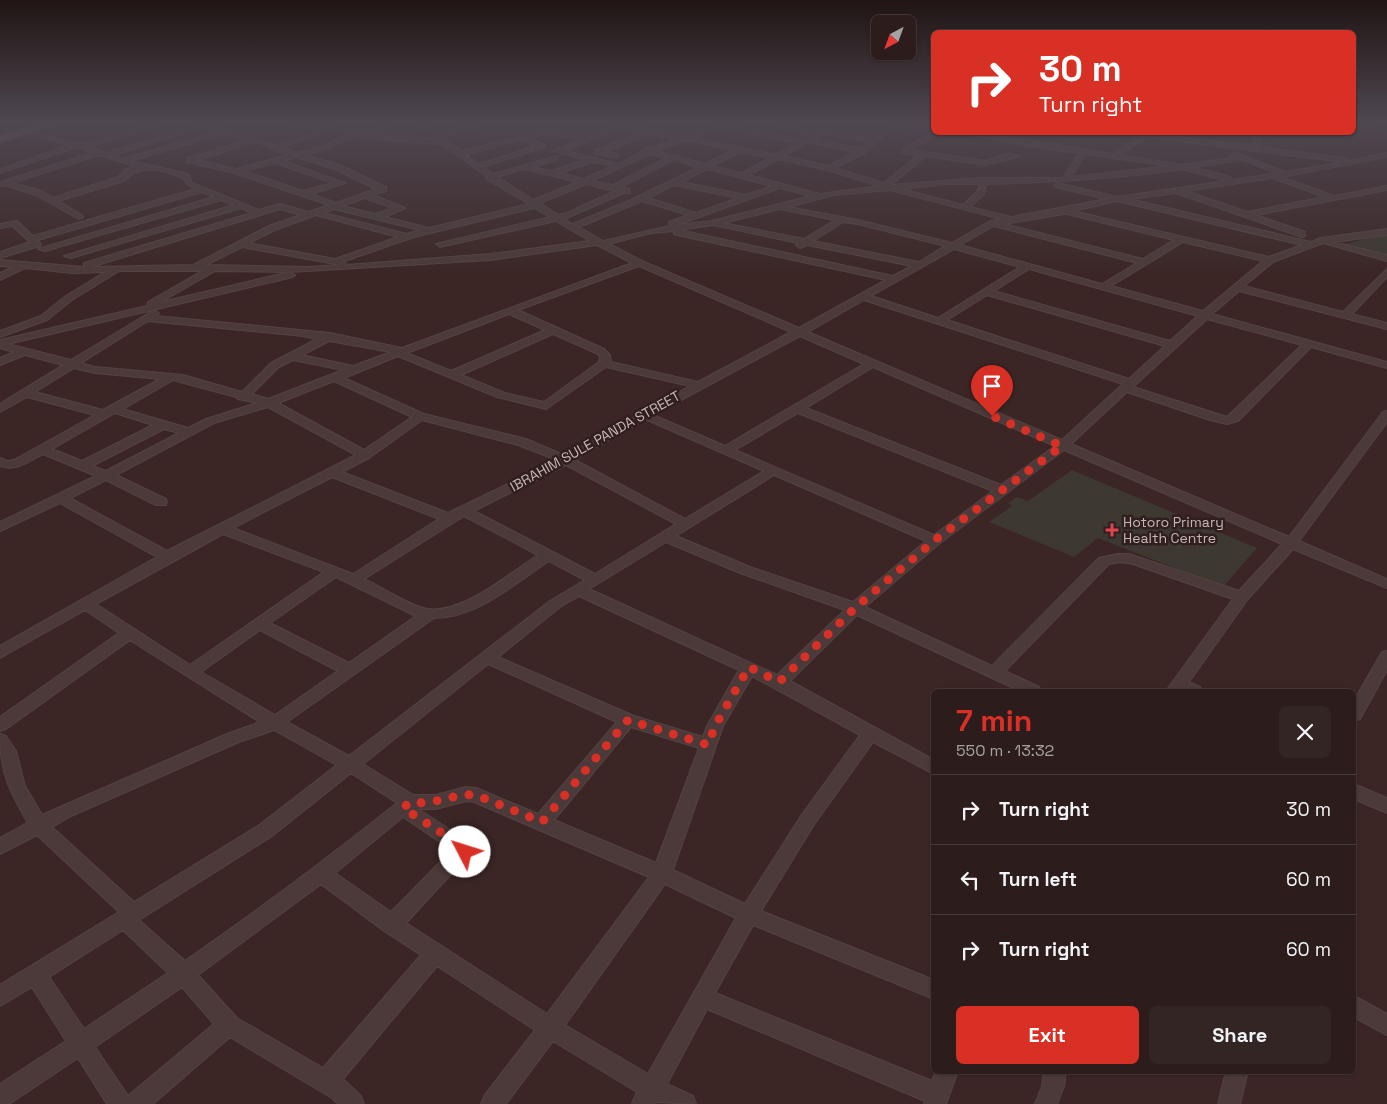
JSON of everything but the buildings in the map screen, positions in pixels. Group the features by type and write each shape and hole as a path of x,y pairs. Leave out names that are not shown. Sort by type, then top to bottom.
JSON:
{"street":[{"path":"2,184 43,172"},
{"path":"54,200 121,179 128,172"},
{"path":"167,172 185,176 187,183 259,212"},
{"path":"237,172 336,207 427,229"},
{"path":"260,180 284,176 296,172"},
{"path":"303,194 342,182 309,172"},
{"path":"299,178 323,172"},
{"path":"193,268 272,228 383,189 346,172"},
{"path":"483,172 599,243 640,263 871,364 1387,584"},
{"path":"489,177 508,172"},
{"path":"541,172 623,190 717,222 803,243 922,265"},
{"path":"550,174 557,172"},
{"path":"337,261 427,229 535,204 607,172"},
{"path":"614,188 644,172"},
{"path":"573,227 644,197 693,172"},
{"path":"728,172 818,196"},
{"path":"743,176 750,172"},
{"path":"840,172 888,187 1011,219"},
{"path":"888,187 905,172"},
{"path":"1065,180 1071,172"},
{"path":"1118,176 1119,172"},
{"path":"1040,181 1118,176 1152,172"},
{"path":"1203,172 1234,180"},
{"path":"1280,172 1284,173"},
{"name":"IBRAHIM SULE PANDA STREET","path":"354,579 449,518 567,460 644,414 864,297 993,223 1063,211 1117,199 1294,172"},
{"path":"935,182 942,175"},
{"path":"2,340 142,314 167,305 308,270 352,265 476,258 599,243 651,232 717,222 818,196 888,187 980,180 1015,175 1309,244"},
{"path":"1271,175 1331,197"},
{"path":"273,184 284,176"},
{"path":"1118,176 1138,182"},
{"path":"965,208 980,194 983,186 980,180"},
{"path":"671,182 747,198"},
{"path":"2,184 54,200 79,216"},
{"path":"24,232 192,185"},
{"path":"1147,185 1170,190 1247,214 1320,241 1387,258"},
{"path":"651,232 780,186"},
{"path":"0,255 203,189"},
{"path":"1247,214 1331,197 1386,189"},
{"path":"440,244 574,214 623,190"},
{"path":"36,244 222,196"},
{"path":"359,224 401,208 367,196"},
{"path":"44,268 68,256 244,205"},
{"path":"72,270 280,206 408,235 440,244 476,258"},
{"path":"778,207 842,219 954,246 1387,365"},
{"path":"1063,211 1270,260"},
{"path":"787,257 803,243 842,219"},
{"path":"0,226 14,223 36,244 68,256"},
{"path":"993,223 1144,262"},
{"path":"667,230 894,280"},
{"path":"779,682 855,608 935,540 1062,446 1204,315 1270,260 1320,241 1387,232"},
{"path":"1104,287 1180,240"},
{"path":"241,244 352,265"},
{"path":"0,263 72,270 213,268 308,270"},
{"path":"0,528 107,476 187,432 225,415 269,403 509,310 640,263"},
{"path":"0,277 22,266"},
{"path":"939,321 1028,266"},
{"path":"0,409 70,366 142,314 213,268"},
{"path":"2,340 44,318 69,298 117,269"},
{"path":"1345,315 1387,272"},
{"path":"1236,287 1387,326"},
{"path":"987,292 1172,345"},
{"path":"864,297 1128,385 1214,418 1227,420 1234,419 1309,344"},
{"path":"509,310 604,352 604,363"},
{"path":"142,314 330,336 401,352 501,395 546,406 604,363 699,385"},
{"path":"453,374 553,330"},
{"path":"242,397 260,382 275,365 330,336"},
{"path":"2,340 23,352 70,366 171,377 204,384 242,397 269,403 365,455"},
{"path":"0,362 23,352"},
{"path":"291,356 355,370"},
{"path":"725,451 871,364"},
{"path":"0,462 7,465 18,463 107,411 171,377"},
{"path":"336,378 420,416 522,442 567,460 685,524"},
{"path":"26,393 107,411 187,432"},
{"path":"796,408 1003,490"},
{"path":"644,414 725,451 935,540"},
{"path":"1183,689 1242,597 1291,543 1387,414"},
{"path":"0,653 167,556 365,455 420,416"},
{"path":"82,466 163,425"},
{"path":"42,450 107,476 161,502"},
{"path":"0,995 265,831 555,604 772,471"},
{"path":"333,473 449,518"},
{"path":"62,498 167,556"},
{"path":"464,510 594,579"},
{"path":"223,529 335,571 417,612 429,614 444,613 468,607 548,555"},
{"path":"664,536 745,570 855,608 1028,689"},
{"path":"994,673 1104,561 1113,557 1122,556 1242,597"},
{"path":"190,672 335,571"},
{"path":"579,590 779,682 931,766"},
{"path":"84,604 190,672 275,723 350,764 465,850 391,925"},
{"path":"0,847 38,826 131,782 233,738 275,723 429,614"},
{"path":"259,624 350,670"},
{"path":"0,726 129,632"},
{"path":"1356,711 1387,656"},
{"path":"487,658 628,720 708,745"},
{"path":"492,1104 662,874 715,726 749,667"},
{"path":"542,822 628,720"},
{"path":"648,1097 747,914 841,770 871,733"},
{"path":"0,740 7,751 16,786 38,826 129,916 229,1025 340,1090 353,1104"},
{"path":"1356,792 1387,806"},
{"path":"0,1097 82,1044 184,974 322,874 407,805 436,802 466,794 476,795 542,822 662,874 747,914 931,989"},
{"path":"322,874 391,925 550,1028 648,1097 685,1104"},
{"path":"326,1082 434,954"},
{"path":"35,974 120,1104"},
{"path":"701,997 936,1099 946,1074"},
{"path":"1356,1007 1385,1019"},
{"path":"136,1104 229,1025"},
{"path":"1046,1104 1053,1086 1055,1074"},
{"path":"1230,1104 1236,1074"}],"shaded area":[{"path":"1387,235 1387,255 1343,245 1361,240"},
{"name":"Hotoro Primary Health Centre","path":"1072,470 1257,548 1223,587 1098,538 1074,557 989,522 1012,506 1008,503 1017,497 1028,501"}],"place":[{"name":"Hotoro Primary Health Centre","path":"1112,530"}],"route":[{"path":"465,852 462,846 403,808 410,802 436,802 466,794 476,795 542,822 628,720 708,745 715,726 749,667 779,682 855,608 935,540 1062,446 992,416"}]}
